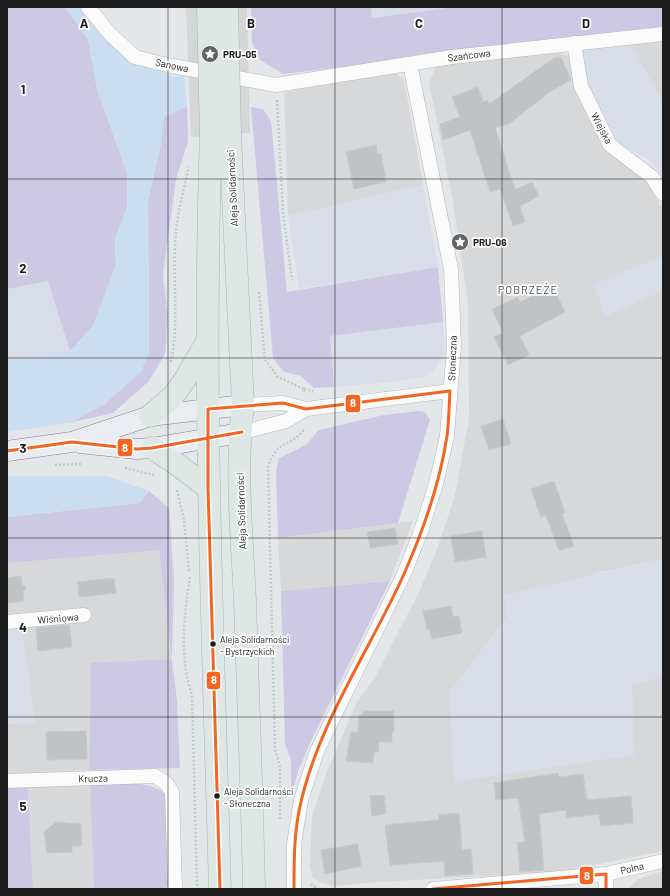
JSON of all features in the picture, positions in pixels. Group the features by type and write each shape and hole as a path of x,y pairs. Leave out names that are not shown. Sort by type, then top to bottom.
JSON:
{"highway":[{"path":"208,7 220,135"},
{"path":"220,135 227,7"},
{"name":"Aleja Solidarności","path":"220,135 207,241 208,488 220,889"},
{"name":"Aleja Solidarności","path":"220,135 243,405 240,432 240,487 254,889"},
{"path":"150,416 174,395 186,378 207,342"},
{"path":"152,448 178,465 208,488"}],"street":[{"name":"Sanowa","path":"88,7 110,34 135,57 167,65 276,85"},
{"name":"Szańcowa","path":"276,85 452,57 663,34"},
{"name":"Wiejska","path":"574,43 581,86 610,145 652,176 663,194"},
{"name":"Słoneczna","path":"294,889 294,844 301,800 317,751 404,574 421,531 436,484 447,436 454,346 451,269 410,64"},
{"path":"7,451 72,442 150,416 243,405 283,403 306,409 450,391"},
{"path":"72,442 138,449 152,448 240,432 286,421 306,409"},
{"name":"Wiśniowa","path":"7,622 84,615"},
{"name":"Krucza","path":"7,781 155,776 166,783 172,792 175,889"},
{"name":"Polna","path":"433,889 606,874 663,861"},
{"path":"606,874 606,889"}],"path":[{"path":"276,85 284,212 292,280"},
{"path":"168,367 171,361 174,339 178,211 191,159"},
{"path":"259,289 265,360 278,377 304,389 307,427 298,437 280,446 272,454 268,467 275,749 280,767 280,824"},
{"path":"120,467 154,475 152,448"},
{"path":"54,465 84,464"},
{"path":"173,487 178,491 184,520 190,577 184,614 185,677 192,695 197,889"},
{"path":"309,882 312,887 318,889"}],"shaded area":[{"path":"7,7 65,7 88,39 97,89 127,173 127,207 115,239 116,265 93,326 70,351 48,281 7,289"},
{"path":"251,7 371,7 372,18 455,7 663,7 663,29 283,74 260,60 252,43"},
{"path":"371,7 455,7 372,18"},
{"path":"663,40 663,102 630,44"},
{"path":"630,44 663,102 663,179 651,161 617,142 585,86 582,48"},
{"path":"556,52 570,57 580,98 646,180 663,209 663,256 594,285 606,316 663,290 663,559 597,573 507,617 450,692 454,781 633,755 632,685 663,676 663,851 560,872 378,882 335,886 322,883 313,878 310,867 312,817 326,774 357,702 374,679 419,592 437,549 454,499 469,419 468,302 452,197 429,82 437,65"},
{"path":"394,73 404,79 423,185 288,216 284,92"},
{"path":"187,106 188,142 176,179 163,274 168,317 165,354 149,381 113,413 69,423 105,404 149,353 148,200 160,149 164,117"},
{"path":"251,107 263,109 271,121 287,292 438,267 443,322 330,336 334,387 314,388 301,376 284,372 273,358"},
{"path":"423,185 438,267 299,289 288,216"},
{"path":"663,256 663,290 606,316 593,284"},
{"path":"48,280 70,351 7,361 7,289"},
{"path":"443,322 446,353 434,370 425,377 392,382 334,387 330,336"},
{"path":"418,411 425,412 430,420 398,523 278,538 276,470 279,458 306,445 319,430 384,415"},
{"path":"149,491 169,508 174,580 172,659 159,550 7,563 7,517 140,503"},
{"path":"413,521 390,581 281,591 278,538"},
{"path":"159,549 172,659 91,664 89,770 7,774 7,724 35,722 21,625 7,616 7,563"},
{"path":"663,559 663,676 632,685 634,755 454,782 450,692 507,617 504,595"},
{"path":"390,581 310,743 298,771 291,797 291,760 285,744 281,591"},
{"path":"21,625 35,722 7,724 7,626"},
{"path":"172,659 177,701 180,768 89,770 91,663"},
{"path":"90,783 94,889 33,889 28,786"},
{"path":"90,783 141,784 151,786 160,790 166,795 169,883 165,889 94,889"},
{"path":"28,786 33,889 7,889 7,787"},
{"path":"663,871 663,889 628,889 638,879"}],"sand":[{"path":"65,7 80,7 104,37 130,59 174,77 184,75 187,106 164,117 160,149 148,200 149,353 141,372 105,404 69,423 7,432 7,361 70,351 93,326 116,265 115,239 127,207 127,173 97,89 88,39"},
{"path":"7,476 107,476 149,491 140,503 7,517"}],"pier":[{"path":"186,7 247,7 250,133 191,137"}],"building":[{"path":"561,57 571,80 552,90 509,124 495,127 515,190 532,182 539,196 520,206 525,222 513,226 500,189 490,192 470,130 443,140 440,124 460,117 452,97 478,87 483,102 488,100 489,104 554,58"},
{"path":"376,145 377,154 381,154 386,182 354,189 346,152"},
{"path":"553,286 565,312 520,336 529,355 508,365 494,337 503,333 492,309 518,297 520,302"},
{"path":"503,419 511,444 489,450 481,426"},
{"path":"554,481 565,513 562,514 574,546 559,551 546,515 541,517 531,489"},
{"path":"395,528 398,544 370,548 367,532"},
{"path":"482,531 486,557 455,562 451,536"},
{"path":"21,576 22,584 26,588 23,592 24,601 7,603 7,578"},
{"path":"114,578 116,593 79,597 78,582"},
{"path":"451,606 453,617 459,616 462,633 432,639 430,629 427,629 423,611"},
{"path":"69,625 72,647 38,651 36,628"},
{"path":"365,711 394,711 394,731 392,732 392,742 379,742 378,752 374,752 373,763 346,761 351,732 358,732 359,716"},
{"path":"86,731 87,759 47,760 46,732"},
{"path":"558,773 559,777 583,774 587,800 631,796 633,823 601,826 599,814 567,818 566,810 539,814 544,870 520,872 517,842 525,842 518,798 496,800 494,783"},
{"path":"384,795 386,814 372,816 370,796"},
{"path":"459,813 462,850 471,849 473,874 445,876 444,861 390,865 385,825 439,820 439,815"},
{"path":"56,822 81,824 82,846 72,846 72,852 47,853 44,832"},
{"path":"358,844 361,866 325,874 321,850"}],"transit line":[{"name":"8","path":"220,889 208,488 208,409 283,403 306,409 450,391 448,430 444,454 424,524 404,574 330,719 307,780 296,830 294,889"},
{"name":"8","path":"7,451 72,442 137,449 152,448 242,432"},
{"name":"8","path":"433,889 606,874 606,889"}],"place":[{"name":"PRU-05","path":"210,54"},
{"name":"PRU-06","path":"460,242"},
{"name":"Aleja Solidarności - Bystrzyckich","path":"213,644"},
{"name":"Aleja Solidarności - Słoneczna","path":"217,796"}],"district":[{"name":"POBRZEŻE","path":"528,290"}]}
